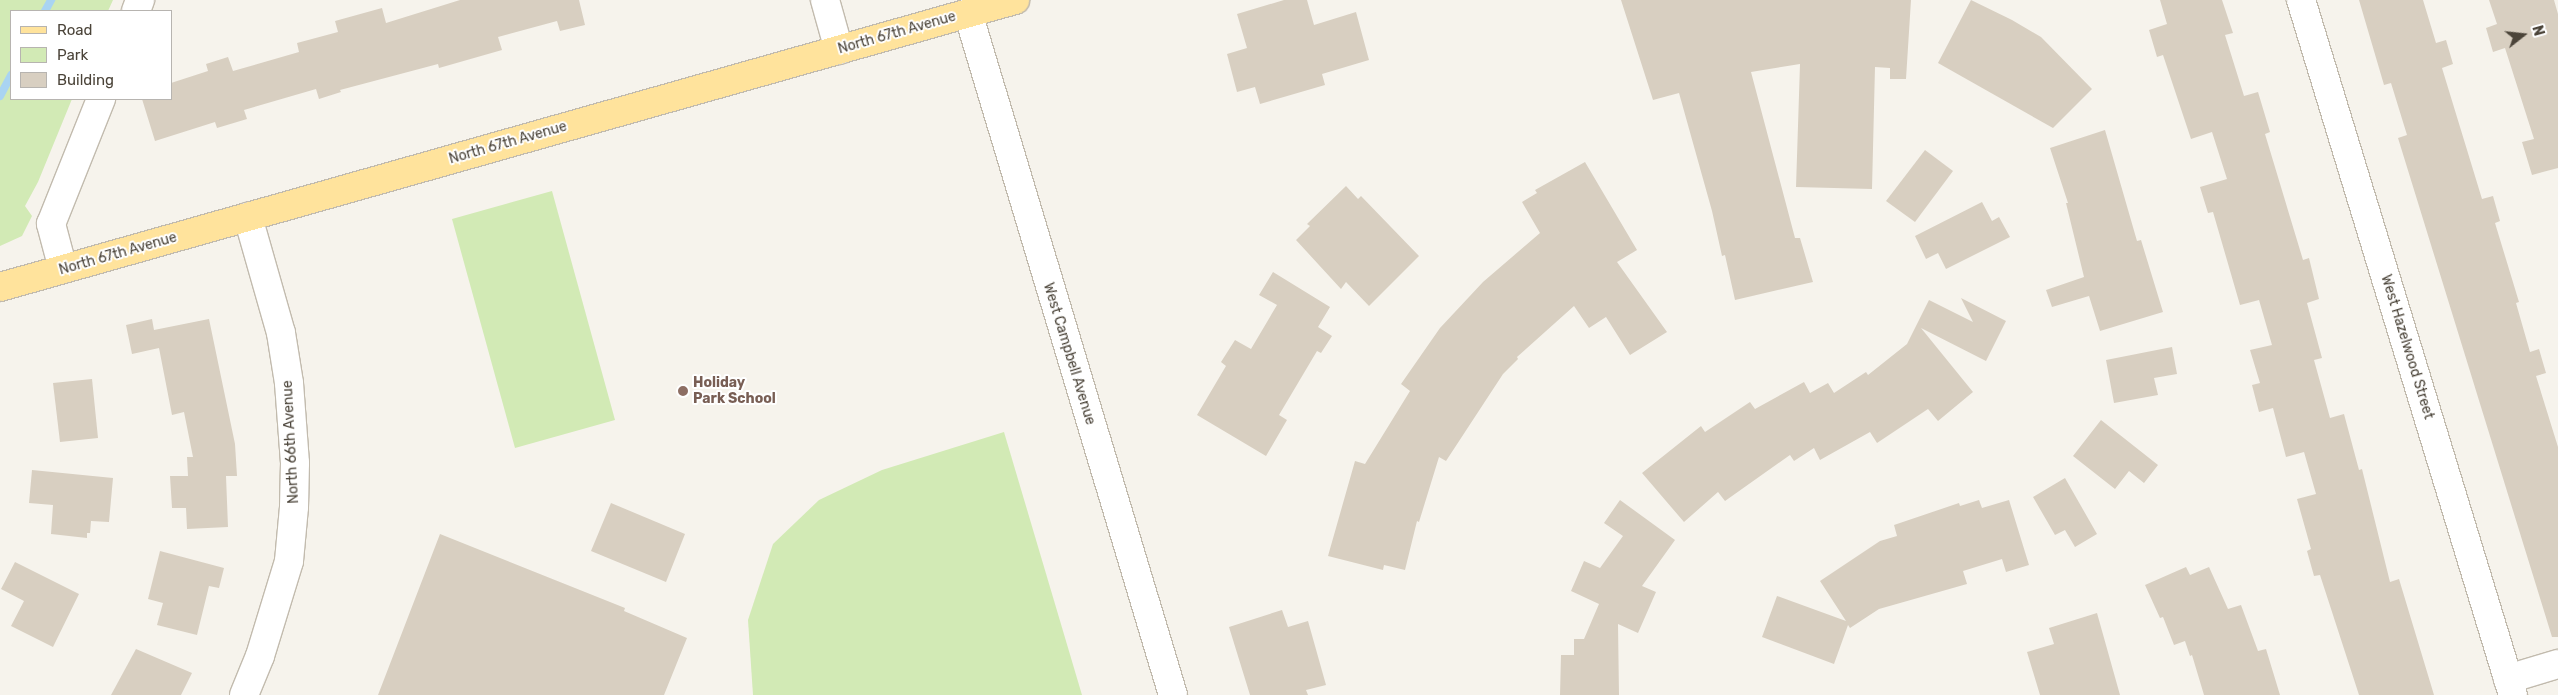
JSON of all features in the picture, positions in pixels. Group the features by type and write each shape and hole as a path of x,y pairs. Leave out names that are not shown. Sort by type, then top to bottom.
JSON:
{"main road":[{"name":"North 67th Avenue","path":"0,287 1015,0"}],"street":[{"path":"825,0 839,50"},
{"name":"West Hazelwood Street","path":"2301,0 2510,687"},
{"name":"West Campbell Avenue","path":"968,13 1173,695"},
{"path":"63,269 51,224 101,100"},
{"name":"North 66th Avenue","path":"244,695 260,656 289,561 295,472 289,383 280,333 248,217"},
{"path":"2510,687 2558,664"}],"green space":[{"path":"0,0 113,0 108,10 10,10 10,100 72,100 38,182 25,206 32,216 22,236 0,246"},
{"path":"552,191 615,420 515,448 452,219"},
{"path":"1004,432 1082,695 753,695 748,620 773,544 819,500 882,470"}],"building":[{"path":"460,0 579,0 585,25 560,31 557,21 498,37 502,50 439,68 438,64 340,90 341,92 319,99 316,89 244,110 247,119 217,128 215,122 155,141 142,100 172,100 172,83 208,71 206,64 228,57 233,71 299,52 297,43 338,32 335,21 382,8 386,23"},
{"path":"1284,0 1307,0 1314,25 1356,12 1369,60 1322,74 1325,85 1260,104 1255,87 1237,92 1227,54 1247,48 1237,14"},
{"path":"1621,0 1911,0 1906,79 1890,79 1890,68 1875,67 1872,189 1796,187 1800,64 1751,72 1795,238 1800,238 1813,282 1735,300 1725,255 1722,256 1712,211 1679,93 1653,100"},
{"path":"1971,0 2041,37 2092,89 2053,128 1938,63"},
{"path":"2160,0 2222,0 2233,33 2225,35 2244,96 2258,92 2270,132 2265,134 2303,260 2309,258 2319,299 2307,303 2322,358 2314,360 2330,418 2344,414 2359,470 2362,469 2390,582 2399,579 2434,695 2359,695 2320,575 2314,576 2307,551 2311,549 2297,499 2316,494 2304,452 2286,457 2273,408 2259,412 2252,385 2260,383 2250,350 2272,345 2259,300 2240,305 2213,212 2208,213 2200,187 2227,179 2212,132 2191,139 2163,55 2157,57 2149,30 2167,24"},
{"path":"2359,0 2423,0 2436,43 2446,40 2453,64 2442,68 2482,199 2493,196 2500,221 2495,223 2519,302 2516,303 2530,352 2539,349 2546,373 2536,376 2558,447 2558,637 2552,637 2398,138 2407,135 2391,83 2384,85"},
{"path":"2489,0 2554,0 2558,14 2558,168 2532,175 2522,142 2534,139 2505,48 2493,52 2486,28 2497,24"},
{"path":"2105,130 2137,241 2141,240 2163,312 2100,331 2089,296 2052,307 2046,290 2084,277 2066,203 2068,203 2050,148"},
{"path":"1925,150 1953,171 1915,222 1886,201"},
{"path":"1585,162 1637,250 1617,262 1667,332 1630,355 1606,317 1589,328 1574,306 1517,357 1518,359 1503,374 1446,461 1439,457 1419,522 1417,521 1405,570 1384,565 1383,570 1328,556 1355,461 1365,464 1410,391 1401,384 1440,328 1483,282 1540,233 1522,202 1537,193 1535,190"},
{"path":"1346,186 1358,199 1361,196 1419,256 1369,306 1346,282 1341,289 1296,240 1310,226 1307,224"},
{"path":"1982,202 1992,221 1999,217 2010,237 1946,269 1938,253 1926,259 1915,236"},
{"path":"1273,272 1330,307 1318,327 1332,336 1321,353 1317,351 1279,415 1287,420 1266,456 1197,415 1226,366 1221,362 1235,340 1251,349 1277,305 1259,295"},
{"path":"1961,298 2006,321 1986,361 1921,328 1973,392 1938,421 1928,409 1877,443 1870,432 1820,460 1814,448 1794,461 1790,455 1725,501 1718,492 1684,522 1642,473 1701,426 1705,432 1750,402 1755,409 1804,382 1810,393 1828,383 1834,393 1866,372 1868,375 1907,344 1929,300 1973,322"},
{"path":"152,319 154,330 209,319 235,444 237,476 226,476 228,527 187,529 186,508 172,508 170,476 188,476 187,457 193,457 184,412 172,415 159,348 132,354 126,325"},
{"path":"2172,347 2177,374 2154,378 2158,395 2114,403 2106,360"},
{"path":"92,379 98,438 60,442 53,383"},
{"path":"2101,420 2158,465 2144,483 2129,471 2115,489 2073,456"},
{"path":"32,470 113,478 109,522 91,521 90,533 87,533 87,538 51,534 53,505 29,503"},
{"path":"2065,478 2097,534 2075,547 2065,530 2055,535 2033,497"},
{"path":"1620,500 1675,540 1642,586 1656,592 1638,633 1618,624 1619,695 1560,695 1561,655 1574,655 1574,639 1584,639 1599,604 1571,591 1584,561 1600,568 1623,536 1604,523"},
{"path":"1979,500 1982,508 2009,500 2029,565 2006,572 2002,559 1963,571 1967,584 1879,609 1850,628 1848,625 1834,664 1762,637 1777,596 1846,621 1820,581 1880,541 1897,536 1894,525 1959,503 1960,506"},
{"path":"611,503 685,534 666,582 591,551"},
{"path":"440,534 625,608 624,611 687,638 664,695 378,695"},
{"path":"160,551 224,568 219,588 209,586 197,635 157,625 163,603 148,599"},
{"path":"15,562 79,594 53,647 11,626 24,601 1,589"},
{"path":"2186,567 2190,575 2209,567 2228,609 2241,605 2258,651 2266,649 2280,695 2204,695 2192,655 2190,656 2185,641 2174,645 2163,617 2160,618 2145,585"},
{"path":"1282,610 1288,627 1308,621 1326,685 1306,690 1308,695 1250,695 1229,627"},
{"path":"2097,613 2120,695 2040,695 2027,652 2054,644 2049,628"},
{"path":"136,649 192,673 181,695 111,695"}],"waterway":[{"path":"46,10 51,0"},
{"path":"0,96 10,77"}],"place":[{"name":"Holiday Park School","path":"683,391"}]}
